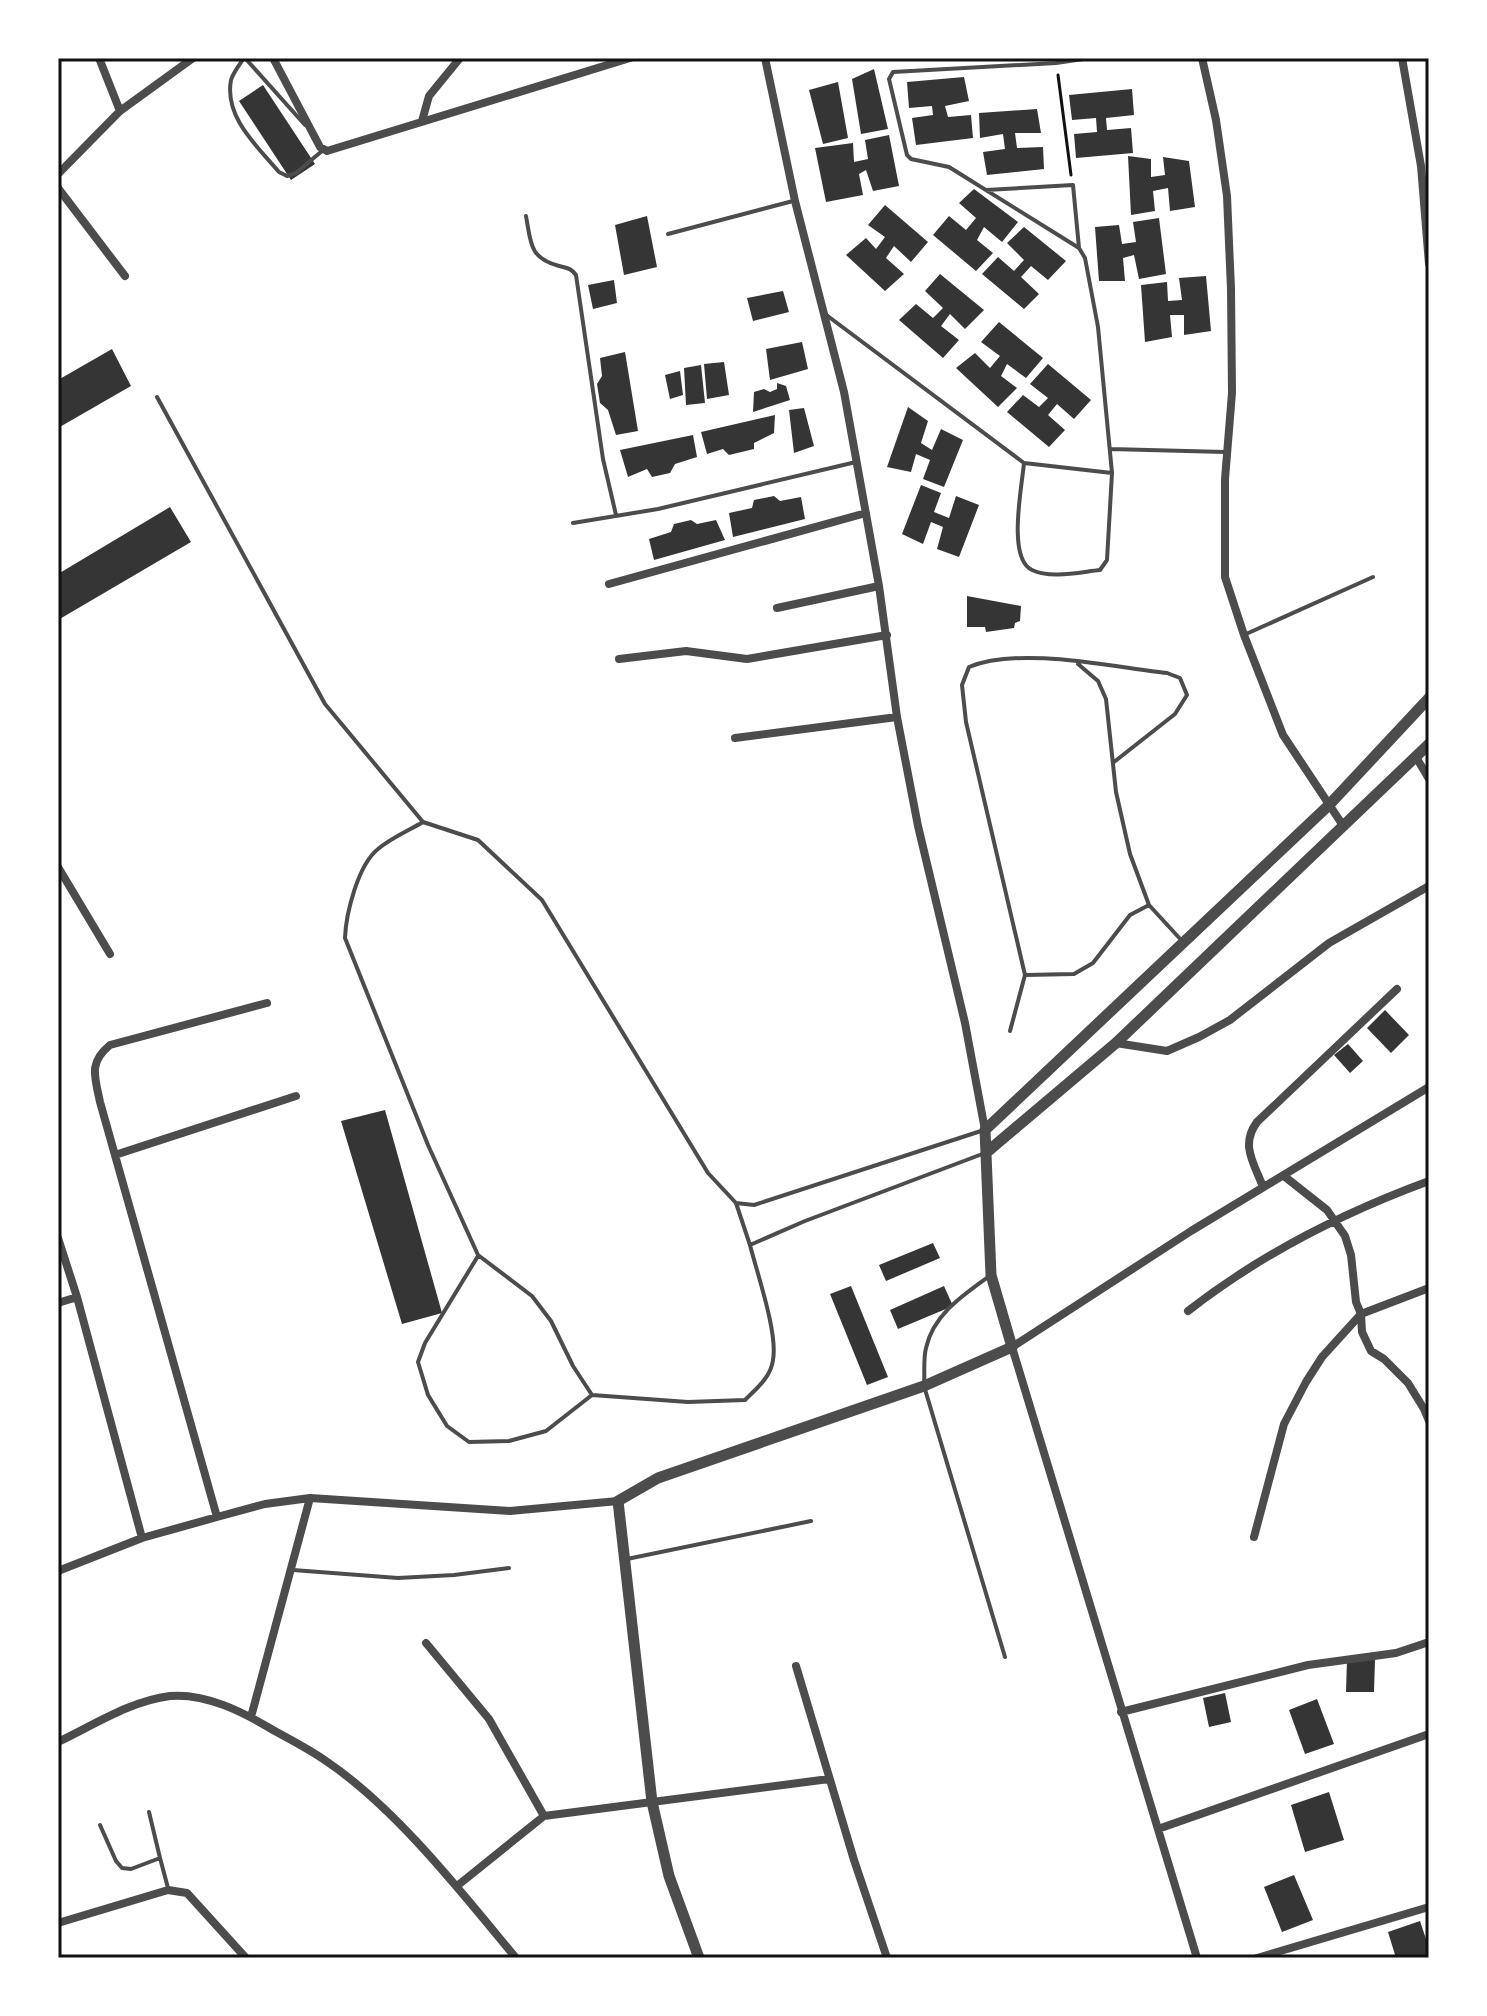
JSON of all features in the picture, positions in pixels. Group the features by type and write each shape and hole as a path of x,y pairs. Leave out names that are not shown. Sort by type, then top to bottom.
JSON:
{"street":[{"path":"99,58 120,111"},
{"path":"58,174 120,111 193,58"},
{"path":"273,58 314,135 323,150 327,151 630,58"},
{"path":"422,121 429,96 460,58"},
{"path":"765,58 795,201 844,392 887,635 897,717 918,826 965,1023 985,1130 991,1275 1197,1958"},
{"path":"1202,58 1216,120 1227,196 1232,393 1227,452 1225,577 1283,735 1344,827"},
{"path":"1402,58 1421,166 1429,264"},
{"path":"58,188 125,276"},
{"path":"609,584 866,513"},
{"path":"777,608 879,586"},
{"path":"619,659 686,651 747,659 887,635"},
{"path":"985,1130 1329,805 1429,698"},
{"path":"735,738 897,717"},
{"path":"987,1152 1116,1043 1429,744"},
{"path":"1416,757 1429,779"},
{"path":"58,867 110,954"},
{"path":"1116,1043 1167,1051 1199,1037 1230,1020 1329,943 1429,886"},
{"path":"1263,1187 1247,1143 1249,1133 1397,989"},
{"path":"217,1517 94,1070 98,1054 110,1045 267,1003"},
{"path":"58,1571 142,1538 265,1504 310,1498 510,1511 618,1501 658,1478 687,1466 924,1386 1012,1347 1191,1231 1429,1087"},
{"path":"115,1155 296,1096"},
{"path":"1284,1176 1309,1194 1345,1236 1351,1255 1362,1332 1371,1351 1384,1359 1408,1383 1429,1421"},
{"path":"1188,1311 1237,1274 1334,1220 1429,1181"},
{"path":"58,1238 142,1538"},
{"path":"1254,1537 1284,1424 1322,1357 1361,1314 1429,1288"},
{"path":"58,1303 77,1297"},
{"path":"251,1717 310,1498"},
{"path":"618,1501 652,1802 669,1876 699,1958"},
{"path":"1121,1712 1308,1665 1396,1653 1429,1642"},
{"path":"426,1643 489,1719 544,1816"},
{"path":"796,1666 887,1958"},
{"path":"58,1742 138,1703 173,1696 205,1699 251,1717 327,1761 376,1801 457,1886 516,1958"},
{"path":"1158,1829 1429,1734"},
{"path":"457,1886 544,1816 829,1779"},
{"path":"58,1923 168,1890 187,1893 246,1958"},
{"path":"1257,1958 1429,1907"}],"lane":[{"path":"314,135 245,58 231,78 232,104 241,127 279,172 287,176 296,173 323,150"},
{"path":"1079,248 942,164 916,162 907,155 889,79 893,72 1056,63 1090,58"},
{"path":"986,190 1073,185 1079,248 1085,258 1098,327 1112,473 1105,566 1100,570 1046,574 1030,570 1023,564 1017,535 1024,463"},
{"path":"668,234 795,201"},
{"path":"526,216 533,251 537,256 570,268 576,275 603,459 616,515"},
{"path":"823,313 1024,463 1112,473"},
{"path":"157,397 325,704 423,822 478,840 542,900 708,1173 736,1203 750,1245 771,1332 773,1361 763,1383 745,1400 688,1402 592,1395 546,1431 509,1441 469,1442 447,1426 428,1395 418,1362 425,1343 478,1255"},
{"path":"1109,449 1227,452"},
{"path":"573,523 658,509 856,462"},
{"path":"1244,635 1373,577"},
{"path":"1010,1031 1025,975 966,722 962,685 969,667 982,662 1052,659 1167,673 1180,678 1187,695 1175,714 1114,762"},
{"path":"1076,663 1098,681 1106,699 1116,792 1130,854 1149,905 1184,944"},
{"path":"423,822 376,850 358,880 346,913 345,938 428,1145 478,1255 532,1296 551,1321 573,1366 592,1395"},
{"path":"1025,975 1074,974 1093,963 1130,915 1149,905"},
{"path":"736,1203 754,1205 985,1130"},
{"path":"750,1245 987,1152"},
{"path":"991,1275 956,1300 934,1326 926,1348 924,1386 1005,1657"},
{"path":"624,1559 811,1521"},
{"path":"290,1570 398,1578 509,1568"},
{"path":"149,1812 168,1890"},
{"path":"100,1825 122,1868 131,1869 160,1858"}],"path":[{"path":"1056,63 1073,185"}],"building":[{"path":"874,69 888,129 861,134 852,79"},
{"path":"964,77 969,101 945,106 948,117 971,115 973,138 916,145 912,118 933,115 932,106 909,108 907,82"},
{"path":"838,82 848,138 823,144 809,90"},
{"path":"263,85 315,164 291,180 239,101"},
{"path":"1132,89 1134,115 1106,118 1107,130 1131,128 1133,153 1076,158 1074,134 1097,132 1096,118 1072,120 1069,95"},
{"path":"1037,109 1041,133 1015,133 1017,148 1043,147 1044,169 987,175 983,152 1005,149 1003,134 980,138 979,113"},
{"path":"889,135 899,186 873,191 866,170 859,174 863,195 826,202 815,148 853,143 854,162 868,159 865,140"},
{"path":"1128,156 1151,159 1151,177 1165,175 1163,157 1189,161 1195,207 1170,211 1168,188 1153,191 1155,211 1131,215"},
{"path":"974,189 1018,222 1002,242 984,227 977,240 993,253 976,271 933,235 949,216 966,230 976,218 959,203"},
{"path":"885,205 928,242 911,262 894,246 886,258 904,274 885,291 846,255 866,238 876,249 885,237 868,225"},
{"path":"647,216 657,267 624,275 615,225"},
{"path":"1159,218 1166,274 1139,279 1134,255 1123,258 1125,281 1099,281 1095,227 1119,225 1122,244 1136,242 1133,222"},
{"path":"1024,227 1066,261 1048,280 1031,266 1021,277 1039,294 1024,309 982,274 998,257 1014,271 1024,260 1007,243"},
{"path":"940,274 984,310 965,329 950,314 941,326 959,340 943,358 899,320 916,304 933,318 943,308 925,291"},
{"path":"1206,276 1211,331 1184,335 1184,315 1170,315 1172,337 1145,342 1141,285 1167,282 1168,301 1182,300 1179,278"},
{"path":"614,280 617,303 593,309 588,285"},
{"path":"783,291 789,312 753,321 747,298"},
{"path":"999,322 1043,358 1026,378 1007,364 1001,376 1017,388 998,407 956,368 975,353 990,368 1000,356 981,342"},
{"path":"802,342 808,369 770,380 766,349"},
{"path":"112,349 131,386 58,428 58,380"},
{"path":"625,352 638,431 616,435 608,410 600,403 597,384 602,376 600,358"},
{"path":"724,362 729,395 707,399 704,364"},
{"path":"1048,364 1091,400 1074,419 1057,404 1048,415 1065,430 1049,447 1007,412 1023,395 1039,407 1048,398 1030,384"},
{"path":"701,365 705,403 686,405 684,368"},
{"path":"680,371 683,395 670,399 665,375"},
{"path":"777,383 786,386 790,400 753,412 754,392 764,389 770,392 777,389"},
{"path":"908,407 928,421 921,443 932,450 941,429 963,440 944,487 923,479 930,460 916,454 911,472 887,467"},
{"path":"804,408 814,446 794,453 789,410"},
{"path":"775,415 774,433 754,443 754,449 729,455 723,449 707,454 701,432"},
{"path":"693,435 697,457 675,464 670,473 652,477 647,469 628,477 620,450"},
{"path":"921,485 941,493 934,512 949,518 956,496 979,505 959,557 937,549 943,527 931,522 923,544 902,534"},
{"path":"774,496 780,501 801,497 805,519 733,537 729,513 752,508 754,500"},
{"path":"170,507 191,542 58,620 58,574"},
{"path":"691,520 697,524 716,520 725,540 654,560 649,539 671,532 674,524"},
{"path":"967,596 1021,606 1020,621 1015,623 1014,628 986,632 985,627 967,627"},
{"path":"1385,1010 1409,1035 1391,1053 1367,1028"},
{"path":"1348,1044 1363,1061 1350,1073 1334,1055"},
{"path":"385,1110 442,1313 402,1324 341,1121"},
{"path":"933,1243 940,1258 886,1281 879,1265"},
{"path":"851,1286 888,1377 867,1385 830,1294"},
{"path":"944,1286 953,1306 898,1329 890,1310"},
{"path":"1347,1659 1375,1660 1374,1692 1346,1692"},
{"path":"1225,1693 1231,1722 1209,1727 1203,1698"},
{"path":"1317,1699 1334,1744 1305,1754 1289,1710"},
{"path":"1329,1792 1344,1840 1305,1852 1291,1805"},
{"path":"1294,1875 1313,1920 1282,1932 1264,1887"},
{"path":"1420,1921 1429,1958 1396,1958 1388,1932"}]}
